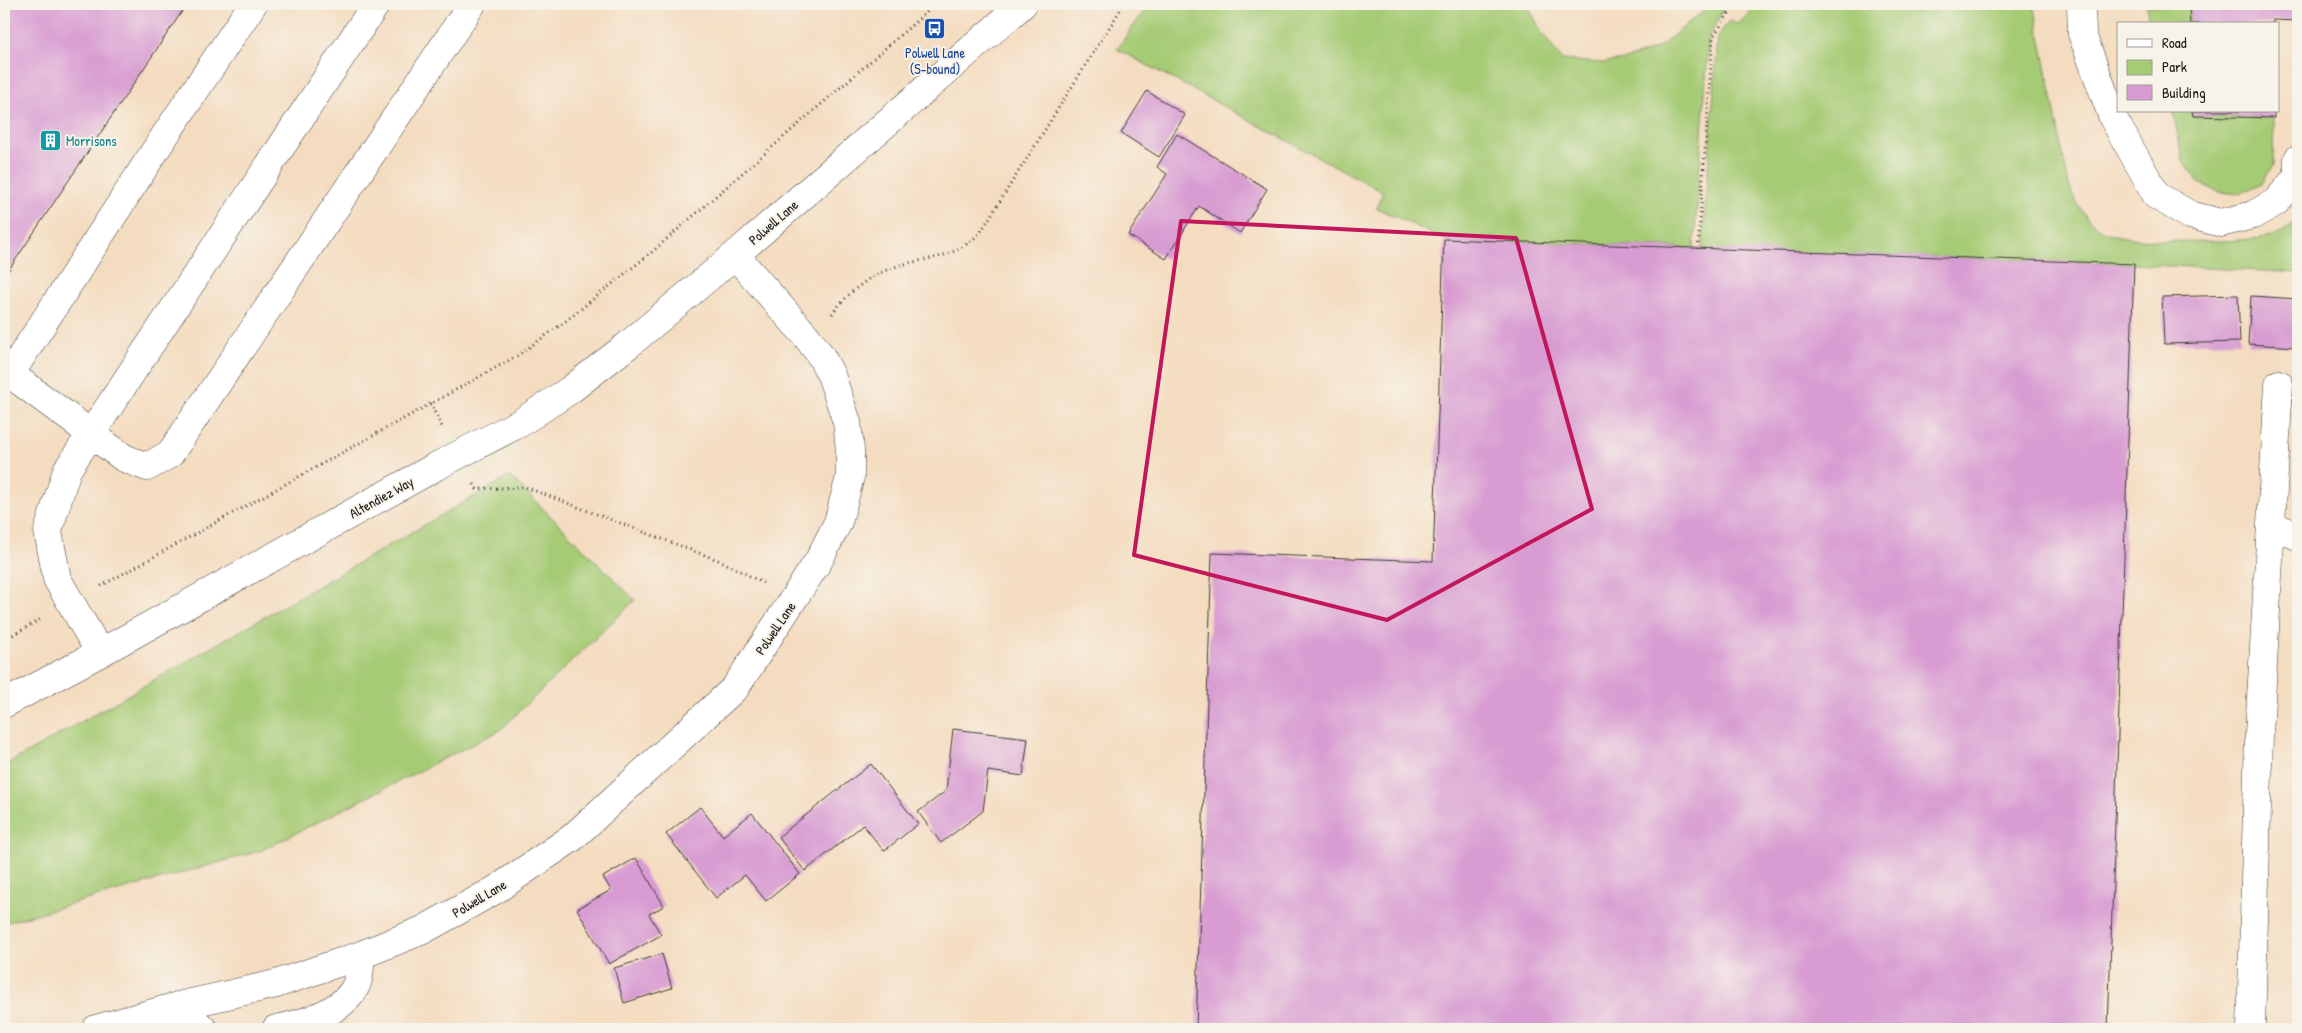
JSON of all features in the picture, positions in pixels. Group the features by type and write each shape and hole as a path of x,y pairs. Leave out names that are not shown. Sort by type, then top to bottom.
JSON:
{"street":[{"path":"253,4 10,374 124,458 147,467 170,454 472,4"},
{"path":"100,654 57,579 48,531 67,470 376,4"},
{"name":"Polwell Lane","path":"96,1029 178,1006 276,984 361,956 424,930 496,889 572,838 735,688 819,560 838,522 850,477 848,422 831,375 821,356 807,337 735,255 1023,4"},
{"path":"2081,4 2082,34 2113,118 2157,196 2190,215 2221,223 2253,215 2276,202 2298,176 2298,159"},
{"name":"Altendiez Way","path":"4,704 100,654 437,466 520,423 570,390 735,255"},
{"path":"2251,1029 2259,734 2279,384"},
{"path":"2271,525 2298,536"},
{"path":"276,1029 296,1025 323,1015 344,1001 357,983 361,956"},
{"path":"178,1006 203,1029"}],"path":[{"path":"97,588 517,356 562,324 652,252 936,4"},
{"path":"828,320 836,308 872,277 890,269 948,255 965,247 980,233 1124,4"},
{"path":"1698,249 1713,37 1735,4"},
{"path":"430,403 445,432"},
{"path":"477,489 525,486 723,562 768,585"},
{"path":"4,640 45,617"}],"highlighted area":[{"path":"1181,221 1516,238 1592,509 1387,620 1134,555"}],"green space":[{"path":"1149,4 1527,4 1542,33 1562,60 1602,63 1625,60 1658,48 1712,4 1726,4 1709,36 1694,248 1444,239 1376,208 1383,192 1117,49"},
{"path":"1760,4 2034,4 2069,186 2086,217 2103,231 2115,235 2183,241 2252,239 2276,235 2284,231 2298,218 2298,273 2134,264 1702,249 1718,36 1729,21 1738,24"},
{"path":"2147,5 2189,6 2190,22 2148,22"},
{"path":"2173,112 2192,112 2193,116 2274,118 2273,165 2263,182 2240,194 2219,192 2199,183 2183,161"},
{"path":"510,476 635,600 499,731 260,851 4,923 4,766"}],"building":[{"name":"Morrisons","path":"4,4 187,4 4,277"},
{"path":"2298,4 2298,21 2190,22 2189,6 2156,5"},
{"path":"1147,91 1185,115 1159,157 1121,133"},
{"path":"2192,112 2274,112 2274,118 2193,116"},
{"path":"1177,134 1267,189 1240,233 1199,206 1166,259 1128,235 1167,174 1157,167"},
{"path":"1444,239 2134,264 2108,1029 1196,1029 1212,553 1433,561"},
{"path":"2238,295 2240,342 2164,344 2162,297"},
{"path":"2251,296 2298,299 2298,347 2248,344"},
{"path":"953,729 1028,738 1023,776 988,771 983,811 941,843 918,812 946,791"},
{"path":"871,764 918,824 884,851 863,825 805,871 778,837"},
{"path":"700,807 723,836 752,813 800,874 766,901 745,875 716,898 666,834"},
{"path":"636,858 664,906 649,914 661,935 609,964 577,909 611,890 603,877"},
{"path":"662,954 672,988 624,1003 614,968"}],"place":[{"name":"Polwell Lane (S-bound)","path":"935,29"},
{"name":"Morrisons","path":"50,140"}]}
